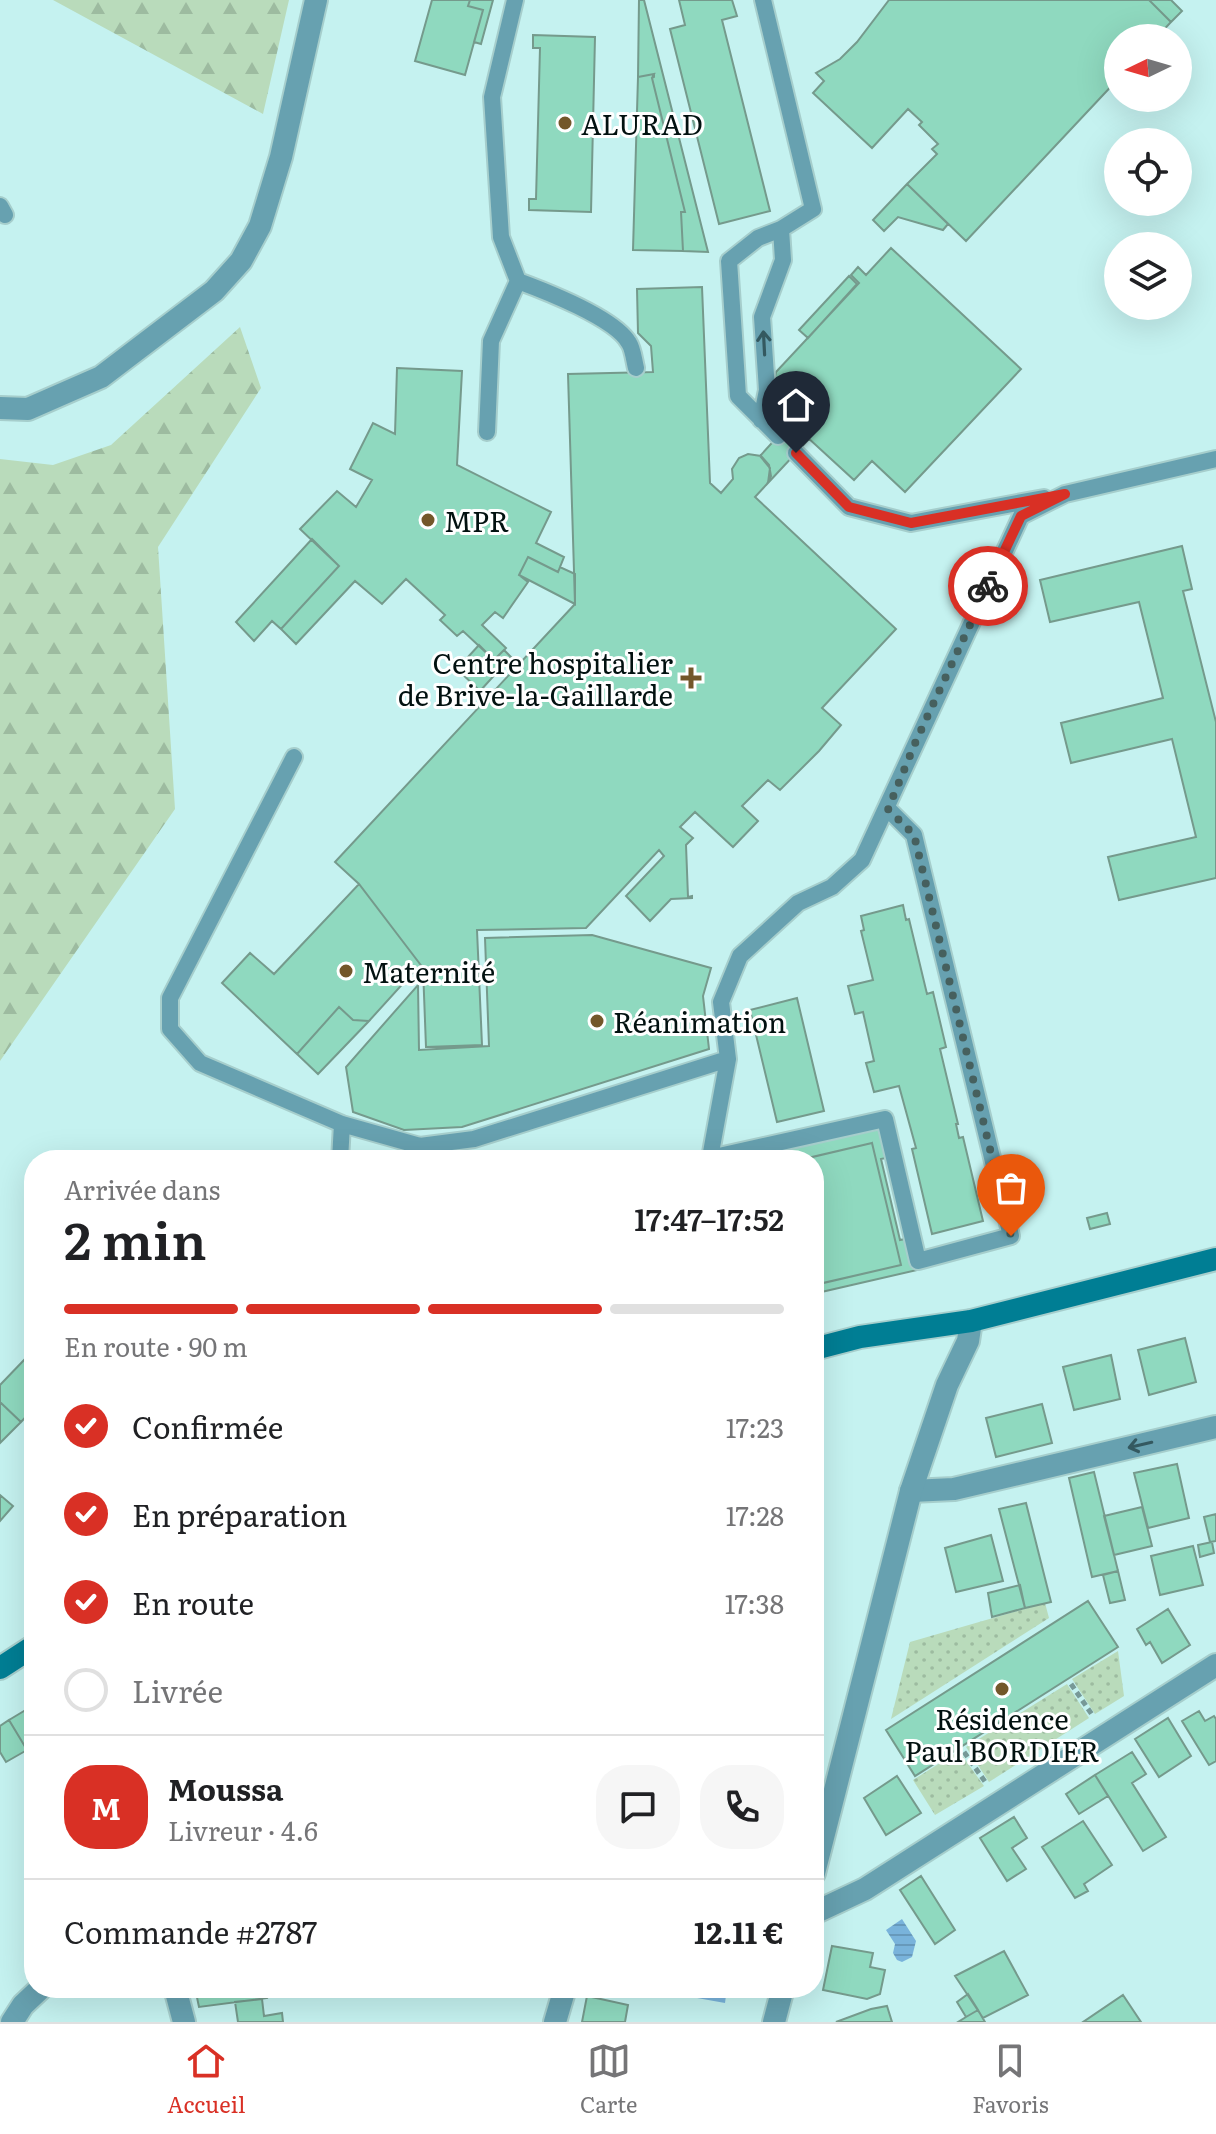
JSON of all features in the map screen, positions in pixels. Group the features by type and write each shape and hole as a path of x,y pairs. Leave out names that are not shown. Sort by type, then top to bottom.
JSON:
{"main road":[{"path":"824,1346 860,1337 971,1321 1216,1259"},
{"path":"0,1668 24,1652"}],"street":[{"path":"0,408 28,409 101,377 214,291 241,261 260,226 281,157 316,0"},
{"path":"824,1834 911,1491 947,1385 968,1341 971,1321"},
{"path":"911,1491 954,1489 1216,1427"},
{"path":"824,1908 865,1889 1216,1665"},
{"path":"12,2022 30,1998"},
{"path":"178,1998 184,2022"},
{"path":"555,2022 562,1998"},
{"path":"774,2022 780,1998"}],"lane":[{"path":"487,432 491,341 518,281 501,237 492,97 515,0"},
{"path":"763,0 813,209 781,229 758,238 729,261 738,396 778,436"},
{"path":"761,420 767,390 762,317 783,260 781,229"},
{"path":"518,281 573,302 607,324 629,342 636,368"},
{"path":"796,453 849,507 911,523 1065,494 1216,459"},
{"path":"708,1150 728,1059 721,1002 740,956 798,903 832,887 862,860 1021,516 1065,494"},
{"path":"294,757 170,998 170,1029 200,1063 342,1124 420,1146 474,1139 728,1059"},
{"path":"746,1150 885,1119 918,1261 1011,1236 914,835 888,809"},
{"path":"341,1150 342,1124"}],"path":[{"path":"964,1752 1000,1804"}],"green space":[{"path":"53,0 289,0 263,114"},
{"path":"240,327 261,388 158,547 175,809 0,1061 0,459 53,465 111,445"},
{"path":"1045,1603 1049,1618 891,1719 910,1642"},
{"path":"1118,1651 1124,1696 1095,1714 1072,1679"},
{"path":"1067,1684 1089,1718 989,1782 966,1747"},
{"path":"959,1751 984,1786 935,1815 913,1780"}],"water":[{"path":"902,1919 916,1941 912,1957 902,1962 893,1953 895,1944 886,1930"},
{"path":"697,1998 726,1998 725,2003"}],"building":[{"path":"432,0 470,0 468,6 483,10 465,75 415,61"},
{"path":"470,0 493,0 481,44 474,42 483,10 468,6"},
{"path":"639,0 644,0 708,252 683,251 681,212 685,212 652,78 654,74 638,77"},
{"path":"679,0 732,0 737,16 722,20 770,211 719,224 670,29 685,25"},
{"path":"889,0 1149,0 1171,22 1104,24 1104,94 966,241 907,184 937,154 932,149 938,144 919,125 922,122 908,109 872,148 813,93 824,81 816,73 840,59"},
{"path":"1149,0 1171,0 1182,11 1171,22"},
{"name":"ALURAD","path":"533,35 595,37 591,212 529,210 529,199 536,199 540,48 533,48"},
{"path":"654,74 652,78 685,212 681,212 683,251 633,250 638,77"},
{"path":"907,184 948,224 943,230 898,217 884,231 873,220"},
{"path":"891,248 1021,369 905,492 872,461 854,480 783,415 772,390 776,372 859,283 851,275 858,267 866,275"},
{"path":"849,276 857,284 808,338 799,330"},
{"path":"702,287 710,483 721,493 733,479 732,469 739,458 748,454 761,456 769,465 771,476 755,497 896,629 822,708 841,725 819,751 780,790 768,780 742,806 758,821 733,847 695,812 680,827 693,838 686,845 688,897 692,898 671,899 650,921 626,896 664,856 659,850 586,928 477,930 482,1045 426,1047 423,968 359,884 335,862 575,604 568,374 653,372 651,346 638,333 637,289"},
{"name":"MPR","path":"397,368 462,371 457,465 551,512 536,543 564,557 558,572 528,557 519,575 528,582 503,618 495,612 482,625 506,648 494,660 463,631 457,636 440,620 445,615 406,579 382,604 355,581 296,644 281,629 339,566 300,529 337,491 356,507 372,480 350,469 373,423 395,434"},
{"path":"791,422 809,439 768,483 770,468 760,456"},
{"path":"312,539 339,566 281,629 272,621 254,641 236,622"},
{"path":"1182,546 1192,589 1183,591 1216,722 1216,878 1119,900 1108,857 1196,837 1172,739 1071,763 1061,723 1163,698 1139,602 1050,622 1040,580"},
{"path":"528,557 558,572 560,567 575,574 575,604 519,575"},
{"path":"479,645 494,660 504,650 511,657 480,691 457,669"},
{"name":"Maternité","path":"359,884 423,968 417,968 369,1021 353,1020 339,1007 297,1054 222,983 250,953 274,974"},
{"path":"903,905 927,994 933,992 946,1047 940,1049 959,1138 963,1137 983,1221 932,1234 912,1149 916,1148 899,1086 874,1092 866,1063 874,1061 863,1012 855,1014 848,986 873,980 861,931 864,930 861,916"},
{"name":"Réanimation","path":"592,935 711,968 703,996 709,1049 462,1127 404,1130 353,1112 346,1067 418,985 419,1050 489,1046 485,938"},
{"path":"797,998 824,1111 777,1122 750,1010"},
{"path":"339,1007 353,1020 369,1021 318,1074 297,1054"},
{"path":"883,1125 890,1157 881,1159 900,1240 910,1238 917,1270 824,1291 824,1283 901,1265 872,1143 824,1154 824,1150 782,1149"},
{"path":"872,1143 901,1265 824,1283 824,1154"},
{"path":"1107,1213 1110,1224 1090,1229 1087,1218"},
{"path":"1185,1338 1196,1382 1149,1395 1138,1350"},
{"path":"1111,1355 1120,1399 1074,1410 1063,1367"},
{"path":"24,1360 24,1419 21,1422 0,1402 0,1385"},
{"path":"0,1402 21,1422 0,1443"},
{"path":"1042,1404 1052,1443 996,1457 986,1418"},
{"path":"1177,1464 1189,1518 1148,1528 1134,1473"},
{"path":"1094,1472 1118,1571 1092,1577 1069,1478"},
{"path":"0,1495 13,1506 0,1521"},
{"path":"1026,1503 1051,1602 1025,1608 999,1509"},
{"path":"1142,1507 1152,1546 1114,1555 1104,1516"},
{"path":"1216,1514 1216,1541 1210,1542 1204,1517"},
{"path":"991,1535 1003,1581 956,1592 945,1548"},
{"path":"1212,1542 1214,1553 1200,1557 1198,1545"},
{"path":"1193,1546 1203,1585 1160,1595 1151,1556"},
{"path":"1118,1571 1125,1600 1110,1603 1103,1575"},
{"path":"1020,1585 1025,1608 992,1617 988,1593"},
{"name":"Résidence Paul BORDIER","path":"1088,1601 1118,1647 915,1776 886,1730"},
{"path":"1168,1609 1190,1645 1162,1663 1150,1642 1146,1645 1137,1629"},
{"path":"24,1711 24,1745 9,1720"},
{"path":"1199,1711 1205,1721 1214,1716 1216,1719 1216,1761 1209,1765 1182,1721"},
{"path":"1168,1718 1191,1756 1159,1777 1135,1739"},
{"path":"9,1720 24,1745 24,1752 6,1762 0,1752 0,1726"},
{"path":"1132,1752 1146,1774 1132,1783 1166,1837 1143,1851 1095,1775"},
{"path":"1095,1775 1108,1796 1079,1814 1066,1794"},
{"path":"897,1776 921,1813 886,1835 864,1798"},
{"path":"1014,1817 1027,1838 1012,1848 1026,1869 1007,1881 980,1838"},
{"path":"1083,1821 1112,1865 1084,1884 1088,1891 1075,1898 1042,1847"},
{"path":"921,1876 955,1930 935,1944 900,1890"},
{"path":"832,1946 873,1953 870,1967 885,1970 880,1994 867,1999 824,1990"},
{"path":"1004,1951 1028,1995 983,2018 955,1976"},
{"path":"968,1994 978,2010 966,2017 957,2002"},
{"path":"1123,1995 1141,2022 1083,2022"},
{"path":"197,1998 267,1998 199,2007"},
{"path":"587,1998 628,2005 625,2022 582,2022"},
{"path":"262,1999 264,2016 282,2013 283,2022 238,2022 235,2002"},
{"path":"887,2006 892,2022 836,2022 871,2009"},
{"path":"978,2010 985,2022 958,2022 966,2017"}],"way so far":[{"path":"988,586 888,809 914,835 1011,1236"}],"place":[{"name":"ALURAD","path":"565,123"},
{"name":"MPR","path":"428,520"},
{"name":"Centre hospitalier de Brive-la-Gaillarde","path":"691,678"},
{"name":"Maternité","path":"346,971"},
{"name":"Réanimation","path":"597,1021"},
{"name":"Résidence Paul BORDIER","path":"1002,1689"}],"route":[{"path":"796,453 849,507 911,523 1065,494 1021,516 988,586"}]}
